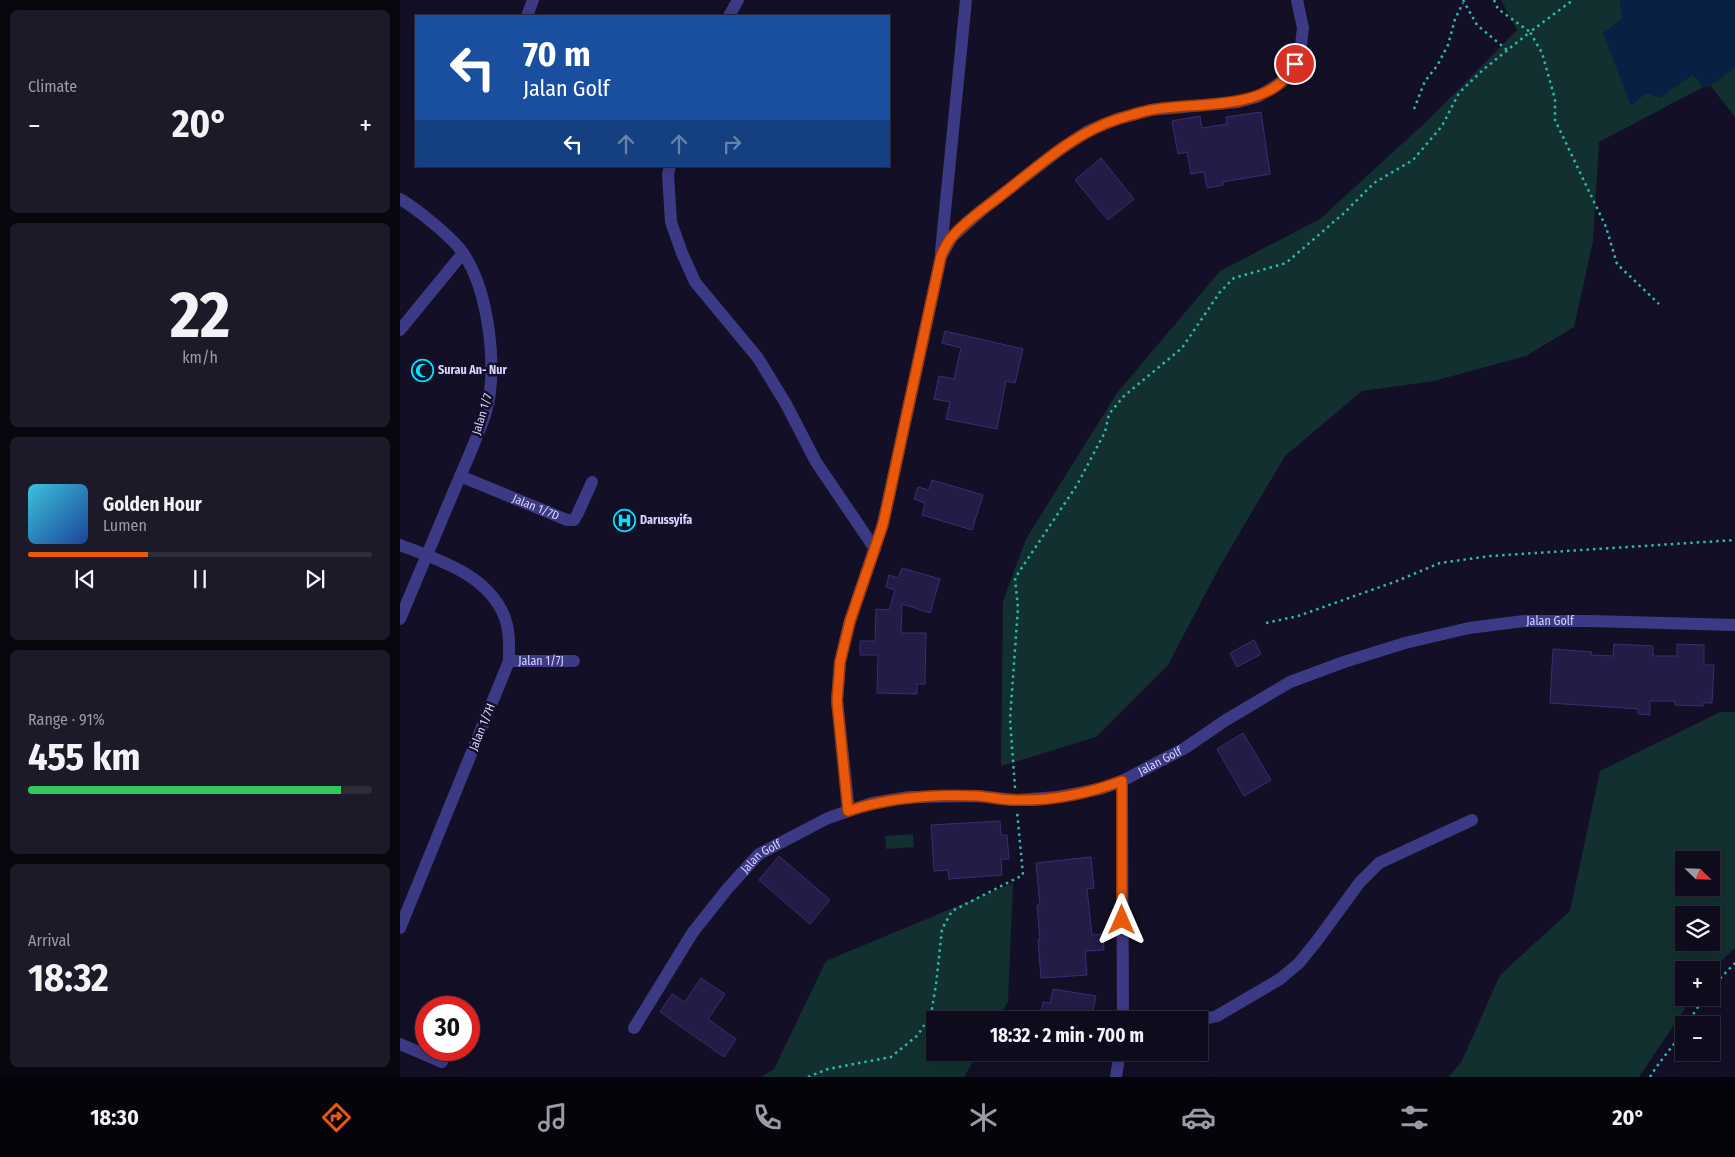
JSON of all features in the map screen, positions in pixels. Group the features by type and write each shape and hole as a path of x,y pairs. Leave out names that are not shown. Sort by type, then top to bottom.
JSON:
{"street":[{"path":"526,15 533,0"},
{"path":"730,15 738,0"},
{"path":"848,811 837,701 840,662 850,621 883,524 941,256 966,0"},
{"path":"941,256 952,237 981,211 1058,151 1088,131 1117,119 1151,110 1238,102 1257,97 1277,86 1290,74 1300,53 1303,28 1297,0"},
{"path":"670,167 668,174 671,222 695,282 758,358 786,404 816,462 875,549"},
{"name":"Jalan 1/7","path":"400,199 435,226 463,253 476,281 487,320 491,354 491,385 486,411 400,619"},
{"path":"400,330 463,253"},
{"name":"Jalan 1/7D","path":"460,476 568,520 574,520 592,482"},
{"name":"Jalan 1/7H","path":"400,545 427,555 475,578 492,596 505,618 509,634 509,660 400,928"},
{"name":"Jalan Golf","path":"634,1028 693,932 728,888 759,854 828,818 872,803 909,798 978,796 1016,800 1057,797 1100,789 1122,781 1185,748 1226,720 1290,682 1344,662 1405,643 1469,628 1524,621 1735,625"},
{"name":"Jalan 1/7J","path":"509,660 574,661"},
{"path":"1122,781 1123,1011"},
{"path":"1208,1018 1218,1016 1280,979 1299,963 1360,882 1379,863 1472,820"},
{"path":"400,1044 442,1062"},
{"path":"1116,1077 1119,1061"}],"path":[{"path":"1494,0 1498,9 1530,32 1542,53 1555,99 1556,120 1606,227 1617,264 1659,304"},
{"path":"808,1077 828,1069 890,1057 918,1035 931,1014 942,929 952,911 1023,875 1010,719 1018,608 1014,578 1077,485 1105,432 1109,414 1124,396 1182,348 1220,292 1234,278 1286,263 1343,214 1374,183 1413,160 1442,126 1459,93 1507,50 1573,0"},
{"path":"1463,1 1478,25 1507,50"},
{"path":"1414,109 1425,81 1437,66 1448,45 1455,19 1463,1"},
{"path":"1266,623 1298,616 1397,581 1440,563 1490,556 1735,540"},
{"path":"1720,979 1735,963"},
{"path":"1650,1077 1675,1043"}],"green space":[{"path":"1501,0 1735,0 1735,117 1709,84 1599,142 1593,241 1574,327 1526,356 1434,381 1362,391 1285,456 1220,566 1168,665 1096,737 1001,766 1003,601 1026,539 1117,393 1220,271 1320,219 1428,120 1517,30"},
{"path":"1720,712 1735,712 1735,948 1720,962 1675,961 1675,1006 1687,1006 1680,1016 1675,1016 1675,1023 1639,1077 1448,1077 1461,1063 1500,975 1570,911 1600,771"},
{"path":"913,834 914,847 886,849 885,836"},
{"path":"1013,883 1008,1002 1002,1011 926,1011 926,1061 973,1061 964,1077 761,1077 774,1069 826,961"}],"water":[{"path":"1620,0 1735,0 1735,67 1706,89 1692,75 1660,98 1646,93 1631,106 1603,33 1622,19"}],"building":[{"path":"1261,112 1270,174 1223,182 1223,185 1207,188 1204,172 1191,174 1187,152 1178,154 1172,121 1200,116 1202,128 1227,124 1226,117"},
{"path":"1101,158 1134,199 1108,220 1075,180"},
{"path":"945,331 1023,349 1015,383 1006,381 997,429 946,419 950,402 934,399 939,376 954,379 961,348 942,343"},
{"path":"932,480 983,495 972,530 922,515 925,503 914,499 918,487 929,490"},
{"path":"902,568 940,579 930,613 902,604 901,633 926,633 925,684 917,684 917,694 877,693 878,655 860,655 860,641 875,641 876,609 889,610 895,590 886,587 889,575 898,578"},
{"path":"1254,640 1261,654 1237,667 1230,653"},
{"path":"1614,644 1653,646 1653,656 1677,656 1677,644 1704,645 1704,665 1714,665 1712,703 1703,703 1703,706 1675,705 1675,701 1650,701 1650,715 1638,714 1638,709 1550,703 1553,649 1592,652 1591,655 1613,656"},
{"path":"1243,733 1271,780 1244,796 1217,749"},
{"path":"1000,821 1001,835 1007,835 1009,859 1001,859 1002,875 949,879 948,870 934,871 931,825"},
{"path":"779,856 830,900 810,924 759,880"},
{"path":"1091,857 1094,888 1087,889 1092,935 1103,934 1104,950 1085,951 1087,975 1041,978 1037,905 1040,905 1036,863"},
{"path":"701,978 725,994 708,1019 736,1039 724,1057 660,1012 672,994 685,1002"},
{"path":"1053,989 1096,996 1093,1011 1041,1011 1043,1002 1050,1003"}],"place":[{"name":"Surau An- Nur","path":"422,370"},
{"name":"Darussyifa","path":"624,520"}],"route":[{"path":"1122,920 1122,781 1100,789 1057,797 1016,800 978,796 909,798 872,803 848,811 837,701 840,662 850,621 883,524 941,256 952,237 981,211 1058,151 1088,131 1117,119 1151,110 1210,103 1238,102 1257,97 1277,86 1290,74 1295,64"}]}
